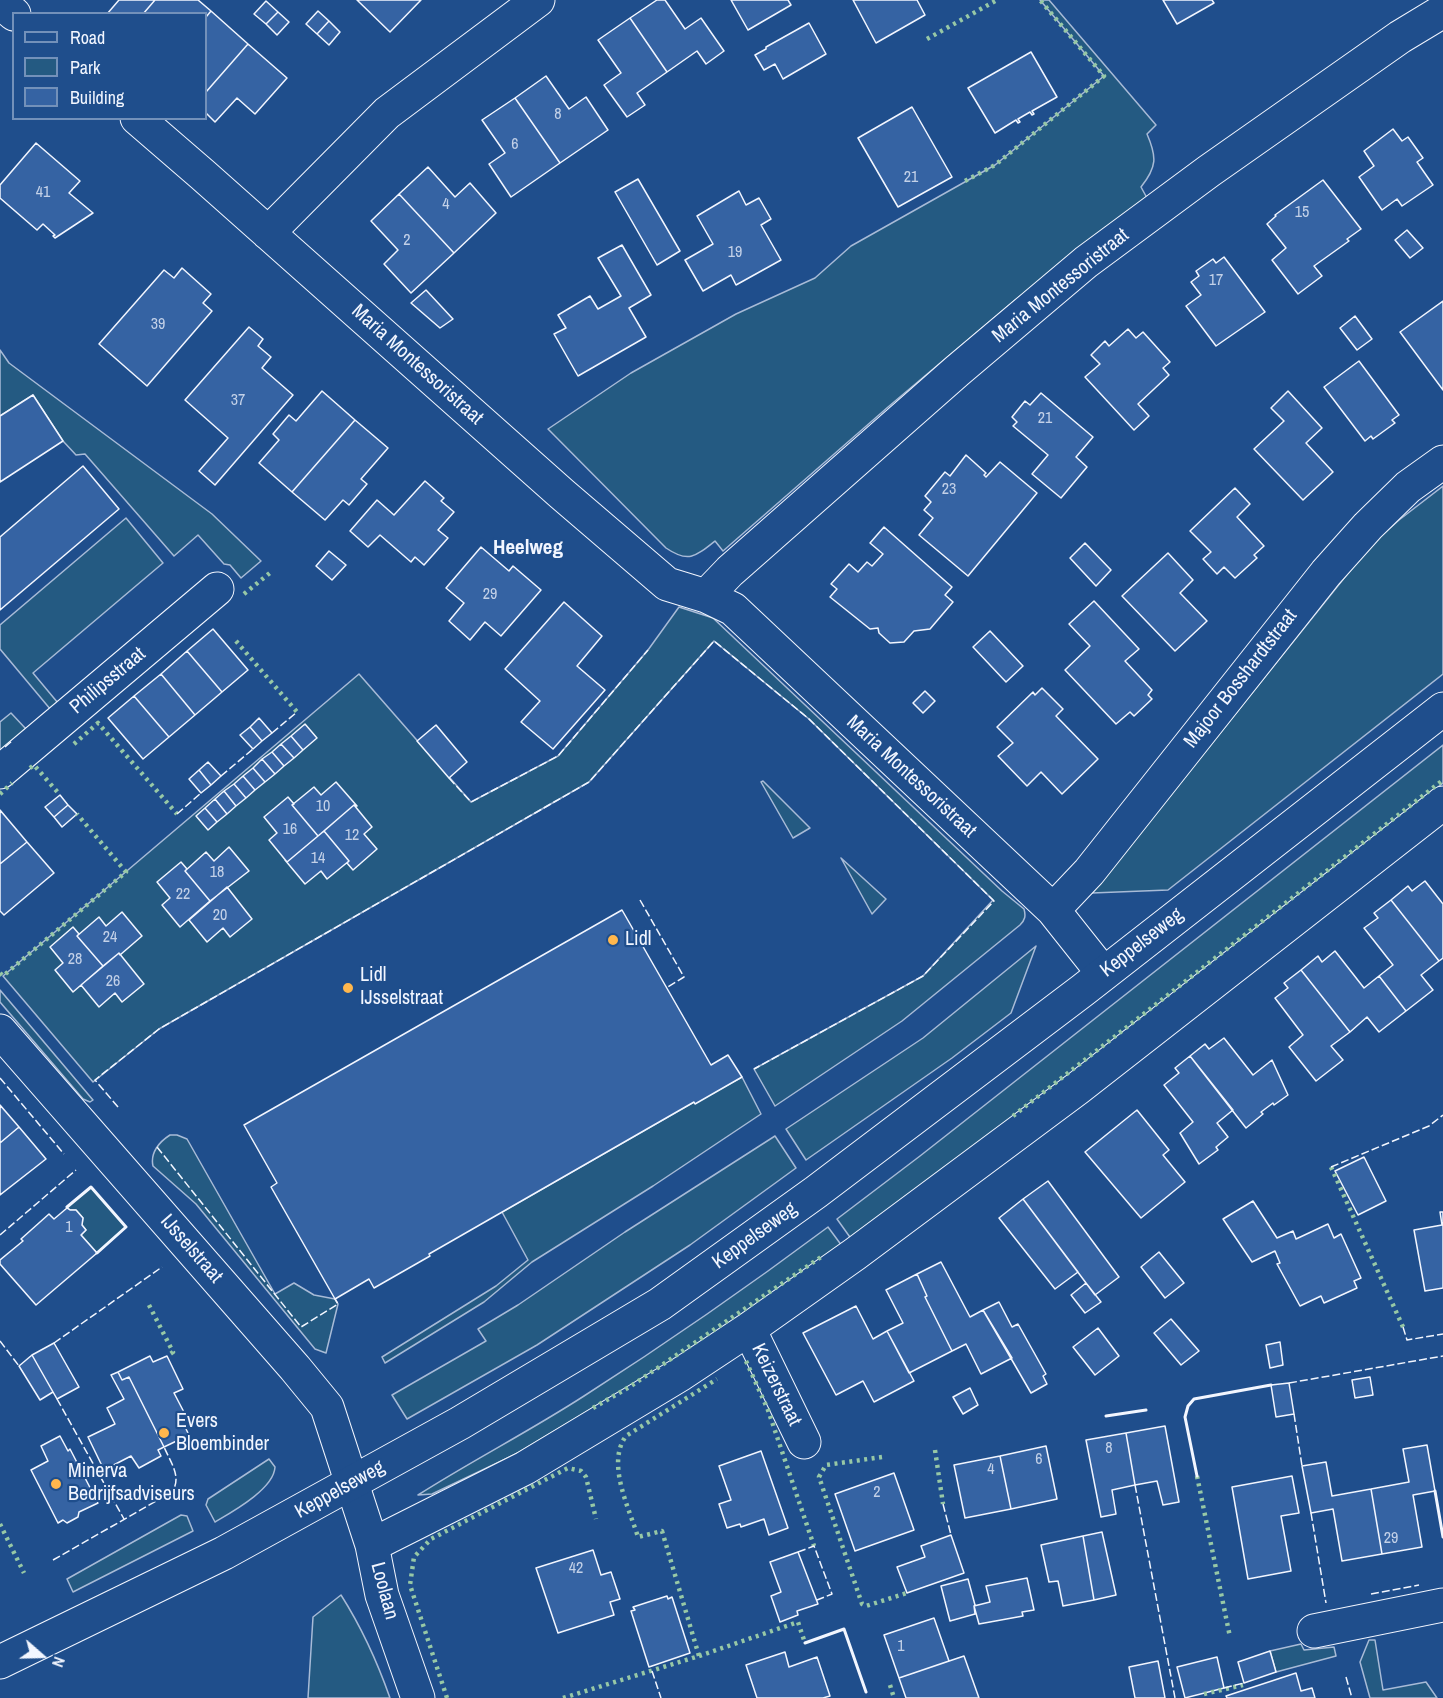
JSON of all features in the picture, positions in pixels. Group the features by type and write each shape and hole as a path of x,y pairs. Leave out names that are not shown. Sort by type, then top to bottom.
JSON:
{"street":[{"path":"268,233 387,113 534,1"},
{"path":"0,2 12,12"},
{"name":"Maria Montessoristraat","path":"706,596 730,571 957,371 1086,262 1209,171 1400,37 1443,11"},
{"name":"Maria Montessoristraat","path":"139,120 667,584 706,596 733,609 1053,910 1103,973"},
{"name":"Majoor Bosshardtstraat","path":"1053,910 1089,872 1326,573 1408,487 1443,462"},
{"name":"Philipsstraat","path":"0,772 217,589"},
{"name":"Keppelseweg","path":"0,1662 201,1565 524,1387 660,1304 816,1192 1443,709"},
{"path":"372,1545 535,1462 681,1374 749,1329 855,1254 1078,1088 1443,803"},
{"name":"IJsselstraat","path":"0,1031 327,1407 352,1483"},
{"name":"Keizerstraat","path":"749,1329 804,1442"},
{"name":"Loolaan","path":"352,1483 372,1545 382,1595 417,1698"},
{"path":"1314,1631 1443,1605"}],"green space":[{"path":"1040,0 1049,0 1156,125 1147,134 1153,149 1154,162 1150,174 1141,187 1147,198 1015,300 723,551 715,541 697,554 686,557 666,548 548,429 631,373 736,314 815,278 851,246 995,165 1104,76"},
{"path":"0,350 9,363 212,514 261,561 241,578 230,565 224,564 198,535 174,556 85,454 76,455 63,441 33,395 0,416"},
{"path":"1443,486 1443,674 1168,890 1092,893 1369,547"},
{"path":"126,518 163,563 33,673 58,703 51,710 0,649 0,625"},
{"path":"679,607 713,618 1025,911 1025,918 1020,925 902,1021 775,1106 754,1069 923,976 993,900 809,719 714,641 589,782 159,1029 93,1082 3,976 359,674 471,802 558,756 648,650"},
{"path":"11,713 26,729 0,751 0,722"},
{"path":"1443,745 1443,783 1032,1105 852,1240 837,1219"},
{"path":"763,781 810,828 793,838 761,782"},
{"path":"841,858 886,899 872,914"},
{"path":"1036,946 1011,1013 952,1058 806,1160 786,1129 923,1038"},
{"path":"0,990 93,1100 90,1102 83,1099 0,1002"},
{"path":"742,1077 761,1114 653,1186 532,1262 484,1302 385,1363 382,1357 496,1286 528,1260 502,1212"},
{"path":"170,1135 187,1139 275,1294 294,1283 314,1295 335,1299 338,1304 326,1353 315,1349 196,1204 153,1166 152,1161 156,1148"},
{"path":"775,1136 796,1168 690,1245 537,1345 407,1419 392,1395 486,1341 478,1329"},
{"path":"91,1187 126,1227 97,1253 81,1235 86,1230 82,1225 83,1218 76,1210 70,1210 67,1207"},
{"path":"828,1227 842,1246 675,1359 516,1454 432,1494 418,1495 564,1409 615,1376 708,1314"},
{"path":"269,1459 275,1467 268,1483 251,1499 215,1522 206,1505 208,1499"},
{"path":"181,1515 187,1516 193,1531 73,1592 67,1579"},
{"path":"341,1595 368,1645 390,1698 308,1698 313,1617"},
{"path":"1369,1640 1375,1640 1383,1690 1426,1682 1437,1698 1370,1698 1360,1662"},
{"path":"1301,1644 1304,1650 1334,1647 1336,1656 1276,1672 1270,1651"}],"building":[{"path":"119,0 155,0 145,12 109,12"},
{"path":"155,0 198,0 211,11 207,16 207,12 145,12"},
{"path":"357,0 421,0 390,32"},
{"path":"657,0 665,0 685,29 701,18 724,51 706,64 697,51 667,72 630,18"},
{"path":"731,0 788,0 791,5 748,30"},
{"path":"853,0 917,0 925,15 876,43"},
{"path":"1163,0 1212,0 1214,3 1177,24"},
{"path":"266,1 278,12 266,24 254,14"},
{"path":"211,11 248,44 207,91 207,16"},
{"path":"318,11 329,21 317,34 306,24"},
{"path":"278,12 289,22 277,35 266,24"},
{"path":"630,18 667,72 637,93 645,105 627,117 604,85 621,73 598,40"},
{"path":"329,21 340,32 329,45 317,34"},
{"path":"809,23 826,54 783,79 775,64 764,70 755,55"},
{"path":"248,44 287,78 255,114 237,98 215,122 207,114 207,91"},
{"path":"1031,52 1057,97 1032,111 1034,114 1030,112 1018,119 1020,122 1016,120 995,133 968,88"},
{"path":"546,76 569,109 586,97 608,130 560,163 515,98"},
{"path":"515,98 560,163 511,197 489,164 505,153 482,120"},
{"path":"912,107 952,177 898,207 858,138"},
{"path":"1393,129 1402,141 1408,137 1423,158 1417,162 1433,185 1402,206 1397,199 1382,210 1359,177 1374,166 1364,151"},
{"path":"36,143 80,181 69,193 93,213 55,238 53,236 55,235 43,224 37,230 0,198 0,185"},
{"path":"428,167 455,197 470,183 496,213 454,253 399,194"},
{"path":"638,179 680,251 657,265 615,192"},
{"path":"1323,180 1361,229 1347,239 1349,241 1314,266 1322,276 1298,294 1272,260 1286,248 1267,224 1275,215"},
{"path":"739,191 746,205 759,198 771,219 761,225 781,260 736,285 731,275 703,291 685,260 713,244 697,216"},
{"path":"399,194 454,253 411,293 384,264 398,250 371,221"},
{"path":"1407,230 1423,248 1410,258 1395,240"},
{"path":"622,245 651,295 629,308 646,337 578,376 554,334 566,328 558,315 590,296 598,309 621,296 598,258"},
{"path":"1224,257 1265,312 1216,346 1186,306 1201,295 1191,282 1199,276 1196,271 1213,259 1216,263"},
{"path":"182,268 211,294 203,303 212,311 147,386 99,344 164,270 174,278"},
{"path":"426,290 453,319 440,328 411,303"},
{"path":"1443,301 1443,390 1400,332"},
{"path":"1355,316 1372,339 1357,350 1340,328"},
{"path":"249,327 263,339 258,346 271,357 262,368 293,395 215,485 199,471 228,438 185,400"},
{"path":"1128,329 1136,338 1143,332 1170,362 1163,368 1169,375 1138,404 1149,416 1134,430 1085,377 1100,364 1091,355 1105,341 1109,346"},
{"path":"1359,361 1399,415 1392,420 1395,423 1373,439 1371,436 1365,441 1324,387"},
{"path":"322,391 355,420 292,492 259,463 279,440 273,434 289,415 296,421"},
{"path":"1288,391 1322,428 1306,443 1333,472 1303,500 1254,449 1284,421 1271,408"},
{"path":"1041,393 1093,437 1076,457 1087,467 1061,498 1032,474 1048,455 1013,426 1017,422 1012,417 1025,401 1030,405"},
{"path":"33,395 63,441 0,482 0,416"},
{"path":"355,420 388,448 361,479 367,484 349,505 343,500 325,520 292,492"},
{"path":"966,455 986,473 984,475 986,477 1000,462 1037,493 968,576 919,535 933,518 924,510 931,502 925,496 945,472 950,476"},
{"path":"83,466 119,509 0,610 0,537"},
{"path":"425,481 444,498 441,501 454,512 438,530 448,538 424,565 415,557 411,562 380,535 368,547 350,531 377,500 394,515"},
{"path":"1235,488 1250,504 1237,517 1264,546 1254,555 1257,558 1235,578 1224,567 1217,574 1203,559 1211,552 1190,531"},
{"path":"884,527 952,587 945,595 953,602 930,629 914,631 904,642 890,643 879,633 878,628 870,629 830,597 837,589 831,584 849,564 858,572 867,562 872,566 883,554 870,543"},
{"path":"1085,543 1111,570 1096,586 1070,558"},
{"path":"481,547 509,571 513,566 541,590 501,636 485,622 470,640 449,621 464,603 446,588"},
{"path":"329,551 346,565 332,580 316,566"},
{"path":"1168,553 1193,580 1180,593 1207,621 1175,651 1122,596"},
{"path":"1094,601 1139,649 1125,661 1152,690 1148,695 1152,699 1134,716 1130,712 1116,724 1065,670 1090,646 1069,624"},
{"path":"564,602 602,636 577,666 605,690 553,749 521,722 540,701 505,669"},
{"path":"213,629 248,670 222,692 187,651"},
{"path":"990,631 1023,666 1006,682 973,647"},
{"path":"187,651 222,692 195,715 161,674"},
{"path":"161,674 195,715 169,737 134,696"},
{"path":"1042,688 1063,709 1056,716 1098,759 1062,794 1041,772 1027,786 998,756 1013,743 997,727 1033,692 1035,695"},
{"path":"925,691 935,701 923,713 913,703"},
{"path":"134,696 169,737 143,759 108,718"},
{"path":"259,718 272,733 262,741 250,727"},
{"path":"305,724 317,738 303,750 291,736"},
{"path":"436,725 467,762 449,778 417,741"},
{"path":"250,727 262,741 253,749 240,735"},
{"path":"291,736 303,750 294,758 281,744"},
{"path":"281,744 294,758 284,766 272,752"},
{"path":"272,752 284,766 275,774 262,759"},
{"path":"262,759 275,774 265,782 253,768"},
{"path":"208,762 221,776 211,785 199,770"},
{"path":"253,768 265,782 255,790 243,776"},
{"path":"199,770 211,785 201,793 189,779"},
{"path":"243,776 255,790 246,798 234,784"},
{"path":"336,782 357,806 354,805 318,836 292,805 314,787 321,795"},
{"path":"234,784 246,798 236,806 224,791"},
{"path":"224,791 236,806 227,814 215,799"},
{"path":"60,795 68,805 54,817 45,807"},
{"path":"288,797 318,836 287,862 269,840 277,833 264,817"},
{"path":"215,799 227,814 217,822 205,808"},
{"path":"68,805 77,814 62,827 54,817"},
{"path":"354,805 372,827 364,834 377,849 353,870 347,863 349,861 324,831"},
{"path":"205,808 217,822 208,830 196,816"},
{"path":"0,810 27,842 0,864"},
{"path":"324,831 349,861 327,879 321,871 305,884 285,860 287,862"},
{"path":"27,842 54,873 4,915 0,911 0,864"},
{"path":"229,847 249,871 210,901 185,871 206,852 214,861"},
{"path":"181,862 187,869 185,871 210,901 180,927 162,905 170,898 157,882"},
{"path":"1425,881 1443,904 1443,958 1439,961 1391,900 1408,886 1412,891"},
{"path":"227,887 252,919 230,937 223,928 207,942 189,920"},
{"path":"1391,900 1439,961 1421,975 1433,990 1406,1011 1379,976 1393,965 1364,928 1378,918 1374,913"},
{"path":"622,910 711,1065 728,1055 742,1077 695,1104 694,1102 374,1288 369,1279 335,1299 271,1187 277,1183 244,1125"},
{"path":"122,912 142,936 103,966 77,936 99,917 106,926"},
{"path":"73,927 79,934 77,936 103,966 73,992 55,970 63,963 50,947"},
{"path":"1335,951 1364,988 1379,976 1406,1011 1379,1032 1367,1017 1350,1032 1301,970 1318,956 1322,962"},
{"path":"119,953 144,984 122,1002 115,993 99,1007 81,985"},
{"path":"1301,970 1350,1032 1331,1046 1343,1060 1316,1081 1289,1047 1303,1035 1275,998 1288,988 1284,983"},
{"path":"1224,1038 1253,1075 1272,1060 1288,1095 1261,1112 1263,1114 1246,1128 1190,1056 1205,1044 1209,1049"},
{"path":"1190,1056 1233,1110 1217,1123 1228,1137 1216,1147 1218,1150 1199,1164 1180,1133 1193,1122 1164,1085 1179,1073 1175,1068"},
{"path":"0,1105 19,1127 0,1143"},
{"path":"1137,1110 1169,1150 1163,1155 1185,1182 1141,1218 1085,1152"},
{"path":"19,1127 46,1159 0,1195 0,1143"},
{"path":"1364,1157 1386,1201 1358,1215 1335,1171"},
{"path":"1048,1181 1119,1277 1095,1295 1023,1199"},
{"path":"1023,1199 1078,1272 1055,1289 999,1218"},
{"path":"1253,1201 1277,1238 1293,1231 1296,1239 1328,1224 1334,1238 1341,1234 1361,1278 1354,1281 1357,1288 1324,1303 1321,1296 1300,1306 1277,1264 1280,1263 1275,1251 1252,1262 1223,1219"},
{"path":"67,1208 76,1210 83,1218 82,1225 86,1230 81,1235 97,1253 36,1305 0,1264 0,1260 23,1241 21,1239 49,1214 54,1219"},
{"path":"1440,1212 1443,1212 1443,1288 1425,1291 1414,1230 1442,1225"},
{"path":"1159,1252 1184,1283 1165,1298 1141,1267"},
{"path":"941,1262 970,1317 983,1310 1012,1358 981,1374 966,1344 952,1351 925,1297 927,1296 917,1274"},
{"path":"917,1274 927,1296 925,1297 952,1351 909,1373 887,1331 903,1323 886,1290"},
{"path":"1086,1283 1101,1302 1085,1313 1071,1295"},
{"path":"999,1302 1012,1327 1018,1324 1046,1374 1043,1376 1047,1384 1031,1393 983,1310"},
{"path":"856,1306 873,1339 887,1331 914,1381 874,1402 863,1381 836,1395 803,1333"},
{"path":"1171,1319 1199,1351 1181,1365 1154,1333"},
{"path":"1098,1328 1119,1356 1095,1375 1073,1347"},
{"path":"1280,1342 1283,1365 1270,1368 1266,1345"},
{"path":"54,1343 79,1387 57,1399 32,1355"},
{"path":"32,1355 53,1392 40,1400 19,1366"},
{"path":"150,1356 153,1362 167,1356 183,1389 174,1393 186,1416 181,1419 189,1435 164,1447 129,1377 122,1380 118,1372"},
{"path":"118,1372 122,1380 129,1377 164,1447 158,1450 161,1456 139,1468 131,1456 104,1470 88,1437 115,1424 107,1408 124,1399 111,1375"},
{"path":"1370,1377 1373,1395 1355,1398 1352,1380"},
{"path":"1289,1383 1294,1414 1276,1417 1271,1385"},
{"path":"970,1388 978,1405 963,1414 953,1397"},
{"path":"1165,1426 1179,1502 1163,1505 1157,1481 1135,1485 1126,1433"},
{"path":"1126,1433 1135,1485 1112,1490 1116,1514 1101,1517 1086,1440"},
{"path":"60,1436 68,1451 70,1449 98,1503 79,1512 78,1517 67,1523 63,1520 58,1523 31,1470 48,1461 41,1446"},
{"path":"1427,1445 1435,1491 1413,1495 1422,1547 1382,1554 1371,1489 1409,1482 1403,1449"},
{"path":"1046,1446 1057,1499 1011,1509 1000,1456"},
{"path":"761,1451 788,1528 769,1535 764,1519 741,1527 740,1524 727,1528 719,1504 731,1500 719,1466"},
{"path":"1000,1456 1011,1509 965,1518 954,1465"},
{"path":"1326,1462 1332,1496 1371,1489 1382,1554 1342,1561 1333,1509 1311,1513 1302,1466"},
{"path":"894,1473 914,1530 855,1551 835,1494"},
{"path":"1292,1476 1299,1513 1281,1516 1291,1571 1248,1579 1232,1487"},
{"path":"1102,1532 1116,1595 1094,1600 1083,1536"},
{"path":"951,1535 964,1573 907,1593 897,1567 925,1557 921,1546"},
{"path":"1083,1536 1094,1600 1063,1606 1058,1581 1049,1582 1041,1545"},
{"path":"593,1550 601,1575 611,1572 620,1599 610,1602 614,1615 558,1633 536,1568"},
{"path":"798,1552 818,1604 797,1611 798,1615 780,1622 771,1596 781,1592 770,1562"},
{"path":"1027,1578 1034,1610 1022,1612 1023,1616 979,1624 974,1606 990,1602 986,1586"},
{"path":"968,1579 975,1614 950,1621 941,1586"},
{"path":"667,1596 668,1599 672,1597 690,1653 649,1667 631,1611 635,1610 633,1607"},
{"path":"934,1618 949,1661 899,1678 884,1635"},
{"path":"1270,1651 1276,1672 1244,1683 1238,1662"},
{"path":"785,1652 789,1667 817,1657 830,1696 823,1698 757,1698 746,1665"},
{"path":"964,1656 979,1698 906,1698 899,1678"},
{"path":"1217,1657 1224,1688 1185,1698 1177,1667"},
{"path":"1158,1661 1165,1698 1135,1698 1129,1667"},
{"path":"1296,1673 1301,1691 1312,1688 1315,1698 1227,1698 1226,1696"}],"hedge":[{"path":"927,39 997,0"},
{"path":"965,181 995,165 1104,76 1040,0"},
{"path":"244,594 271,572"},
{"path":"236,641 297,712"},
{"path":"74,744 98,723 177,814"},
{"path":"30,768 34,765 60,795"},
{"path":"1013,1116 1443,780"},
{"path":"0,794 12,783"},
{"path":"0,973 3,976 126,872 77,814"},
{"path":"1331,1167 1403,1327"},
{"path":"593,1408 631,1386 821,1257"},
{"path":"149,1305 173,1352 167,1356"},
{"path":"746,1361 768,1410 814,1546"},
{"path":"563,1698 699,1656 662,1531 638,1537 621,1486 618,1459 620,1447 626,1436 717,1379"},
{"path":"935,1450 943,1504"},
{"path":"882,1457 826,1465 819,1477 862,1604 866,1606 907,1593"},
{"path":"447,1698 410,1585 414,1557 431,1539 568,1468 581,1471 586,1477 596,1519"},
{"path":"1197,1476 1230,1637"},
{"path":"0,1524 24,1573"},
{"path":"699,1656 798,1622 805,1643"},
{"path":"890,1685 894,1698"},
{"path":"1204,1694 1243,1685"}],"fence":[{"path":"118,1107 95,1080 159,1029 589,782 714,641 809,719 994,901 923,976 754,1069"},
{"path":"449,778 471,802 558,756 648,650"},
{"path":"272,733 297,712"},
{"path":"5,747 12,741"},
{"path":"221,776 253,749"},
{"path":"177,814 201,793"},
{"path":"640,900 684,977 666,988"},
{"path":"0,1078 64,1154"},
{"path":"1331,1167 1429,1126 1443,1115"},
{"path":"157,1147 301,1327 338,1304 335,1299"},
{"path":"0,1235 76,1170"},
{"path":"54,1343 162,1267"},
{"path":"1403,1327 1407,1340 1443,1334"},
{"path":"0,1341 19,1366"},
{"path":"1289,1383 1443,1356"},
{"path":"57,1399 124,1519"},
{"path":"1294,1414 1302,1466"},
{"path":"53,1560 172,1492 176,1475 164,1447"},
{"path":"1135,1485 1175,1698"},
{"path":"943,1504 951,1535"},
{"path":"1311,1513 1326,1603"},
{"path":"798,1552 814,1546 832,1594 817,1600"},
{"path":"1371,1594 1419,1585"},
{"path":"652,1671 661,1698"},
{"path":"1346,1677 1352,1698"},
{"path":"1224,1688 1244,1683"}],"wall":[{"path":"67,1207 91,1187 126,1227 97,1253"},
{"path":"1197,1476 1185,1417 1188,1406 1194,1399 1271,1385"},
{"path":"1106,1416 1146,1410"},
{"path":"1435,1491 1443,1537"},
{"path":"805,1643 844,1629 866,1692"}],"place":[{"name":"Lidl","path":"613,940"},
{"name":"Lidl IJsselstraat","path":"348,988"},
{"name":"Evers Bloembinder","path":"164,1433"},
{"name":"Minerva Bedrijfsadviseurs","path":"56,1484"}],"district":[{"name":"Heelweg","path":"528,548"}]}
